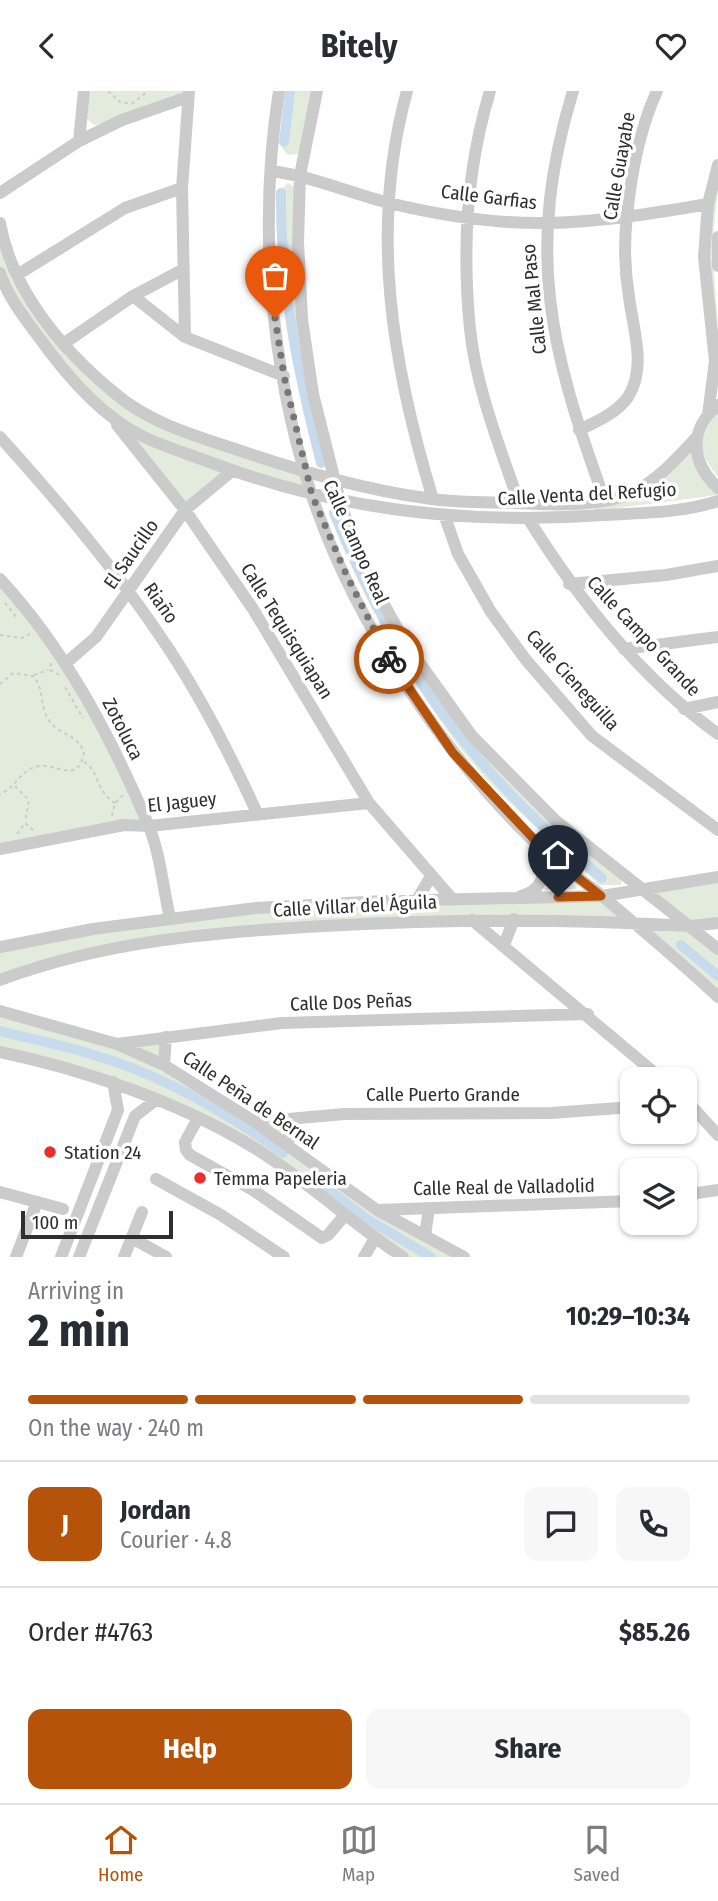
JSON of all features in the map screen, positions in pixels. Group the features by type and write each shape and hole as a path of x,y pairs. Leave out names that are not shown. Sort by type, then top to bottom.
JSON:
{"street":[{"path":"79,141 84,91"},
{"name":"Calle Campo Real","path":"279,91 271,171 270,242 275,318 284,376 312,495 346,574 387,656 453,753 547,853 718,997"},
{"name":"Calle Campo Real","path":"317,91 300,174 298,242 302,319 313,394 334,481 361,563 405,644 472,736 556,821 648,891 718,949"},
{"path":"407,91 388,203 389,307 410,424 433,499"},
{"path":"490,91 481,119 466,216 470,330 487,410 519,503"},
{"name":"Calle Mal Paso","path":"573,91 559,138 546,223 551,322 579,430 604,499"},
{"name":"Calle Guayabe","path":"579,430 608,415 628,397 637,372 638,353 628,294 627,217 646,114 657,91"},
{"path":"0,193 79,141 122,120 189,94 182,188 185,337"},
{"path":"708,415 715,361 704,257 708,204 718,165"},
{"name":"Calle Garfias","path":"271,171 300,174 388,203 466,216 546,223 627,217 708,204"},
{"path":"17,275 125,208 182,188"},
{"name":"Calle Venta del Refugio","path":"0,223 27,297 63,344 118,396 148,415 194,436 334,481 433,499 562,506 604,499 631,493 657,476 696,437 708,415"},
{"path":"718,237 718,266"},
{"path":"63,344 133,296 182,270"},
{"name":"Calle Venta del Refugio","path":"0,273 3,294 51,354 106,411 138,434 232,471 312,495 445,517 529,520 659,511 718,501"},
{"path":"133,296 185,337 284,376"},
{"path":"106,411 118,396"},
{"path":"708,415 718,405"},
{"name":"Calle Tequisquiapan","path":"106,411 185,510 253,610 369,803 453,900"},
{"name":"Riaño","path":"0,437 129,591 162,639 241,777 257,813"},
{"path":"696,437 696,457 704,475 718,488"},
{"name":"El Saucillo","path":"63,669 96,637 185,510 232,471"},
{"name":"Calle Cieneguilla","path":"445,517 458,554 491,612 526,660 584,727 592,736 718,830"},
{"name":"Calle Campo Grande","path":"529,520 569,584 624,649 684,709 718,734"},
{"path":"569,584 666,575 718,566"},
{"name":"Zotoluca","path":"0,579 63,669 116,753 149,826 170,918"},
{"path":"624,649 718,636"},
{"path":"684,709 718,702"},
{"name":"El Jaguey","path":"0,849 124,825 149,826 369,803"},
{"path":"514,898 531,894 542,882 547,853"},
{"path":"417,900 430,876"},
{"name":"Calle Villar del Águila","path":"0,947 170,918 256,908 417,900 601,896 648,891 718,877"},
{"path":"504,945 514,919"},
{"name":"Calle Villar del Águila","path":"0,980 98,950 258,929 514,919 691,926 718,923"},
{"path":"472,920 588,1014 648,1067"},
{"name":"Calle Peña de Bernal","path":"0,1010 117,1044 164,1065 255,1122 377,1210 464,1257"},
{"name":"Calle Dos Peñas","path":"117,1044 282,1023 588,1014"},
{"path":"164,1065 166,1037"},
{"name":"Calle Peña de Bernal","path":"0,1052 47,1062 113,1083 247,1143 403,1257"},
{"path":"61,1257 118,1110 113,1083"},
{"path":"79,1257 135,1116 156,1100"},
{"name":"Calle Puerto Grande","path":"255,1122 357,1113 551,1113 620,1108"},
{"path":"697,1111 718,1135"},
{"path":"282,1167 291,1149 293,1119"},
{"path":"197,1120 185,1142 190,1155 253,1190 322,1238 328,1235 345,1215"},
{"path":"156,1179 221,1215 284,1257"},
{"path":"89,1189 102,1196"},
{"path":"697,1193 718,1190"},
{"path":"0,1192 63,1209"},
{"path":"16,1257 37,1202"},
{"name":"Calle Real de Valladolid","path":"377,1210 620,1202"},
{"path":"425,1236 429,1208"},
{"path":"124,1257 142,1212"},
{"path":"132,1238 166,1257"},
{"path":"364,1257 375,1238"}],"path":[{"path":"108,91 121,103 134,103 148,91"},
{"path":"0,635 22,638 30,633"},
{"path":"63,669 67,693 89,727"},
{"path":"0,684 13,673 33,676 50,670"},
{"path":"33,676 43,692 44,712 51,724 82,744 83,762"},
{"path":"0,794 14,786 22,773 32,768 40,765 70,771 83,762"},
{"path":"83,762 93,769 102,793 115,803"},
{"path":"14,786 29,800 25,823"},
{"path":"121,786 128,801"},
{"path":"121,816 112,817 115,803 125,794"}],"green space":[{"path":"90,91 185,91 184,94 110,122 94,125 87,119"},
{"path":"288,91 312,91 302,147 297,154 288,155 282,148"},
{"path":"288,183 296,188 294,268 326,465 323,467 318,463 302,395 284,296 278,192"},
{"path":"718,189 712,247 718,327 712,293 709,240"},
{"path":"0,223 17,274 63,344 148,415 306,472 312,495 232,471 185,510 106,411 51,354 0,273"},
{"path":"718,410 718,477 706,459 703,443 707,428"},
{"path":"692,450 718,490 718,495 594,511 594,506 625,496 658,480"},
{"path":"333,504 358,562 450,710 622,877 621,885 599,885 480,772 442,723 408,671 379,616 341,538 330,505"},
{"path":"0,579 66,663 149,826 0,849"},
{"path":"554,867 577,887 576,889 544,890"},
{"path":"718,877 718,923 693,926 718,949 718,997 631,923 690,926 648,891"},
{"path":"602,896 631,923 514,919 190,936 0,980 0,947 188,915"},
{"path":"0,1008 117,1044 166,1037 164,1066 255,1122 293,1119 294,1152 464,1257 403,1257 282,1167 156,1100 0,1052"}],"waterway":[{"path":"284,142 290,91"},
{"path":"281,193 281,228 292,330 321,463"},
{"path":"334,513 384,621 443,714 514,798 602,878"},
{"path":"681,945 718,976"},
{"path":"0,1031 82,1051 143,1073 216,1109 283,1153"},
{"path":"313,1178 367,1219 431,1257"}],"way so far":[{"path":"275,318 284,376 312,495 346,574 389,659"}],"place":[{"name":"Station 24","path":"50,1152"},
{"name":"Temma Papeleria","path":"200,1178"}],"route":[{"path":"389,659 453,753 547,853 601,896 558,897"}]}
